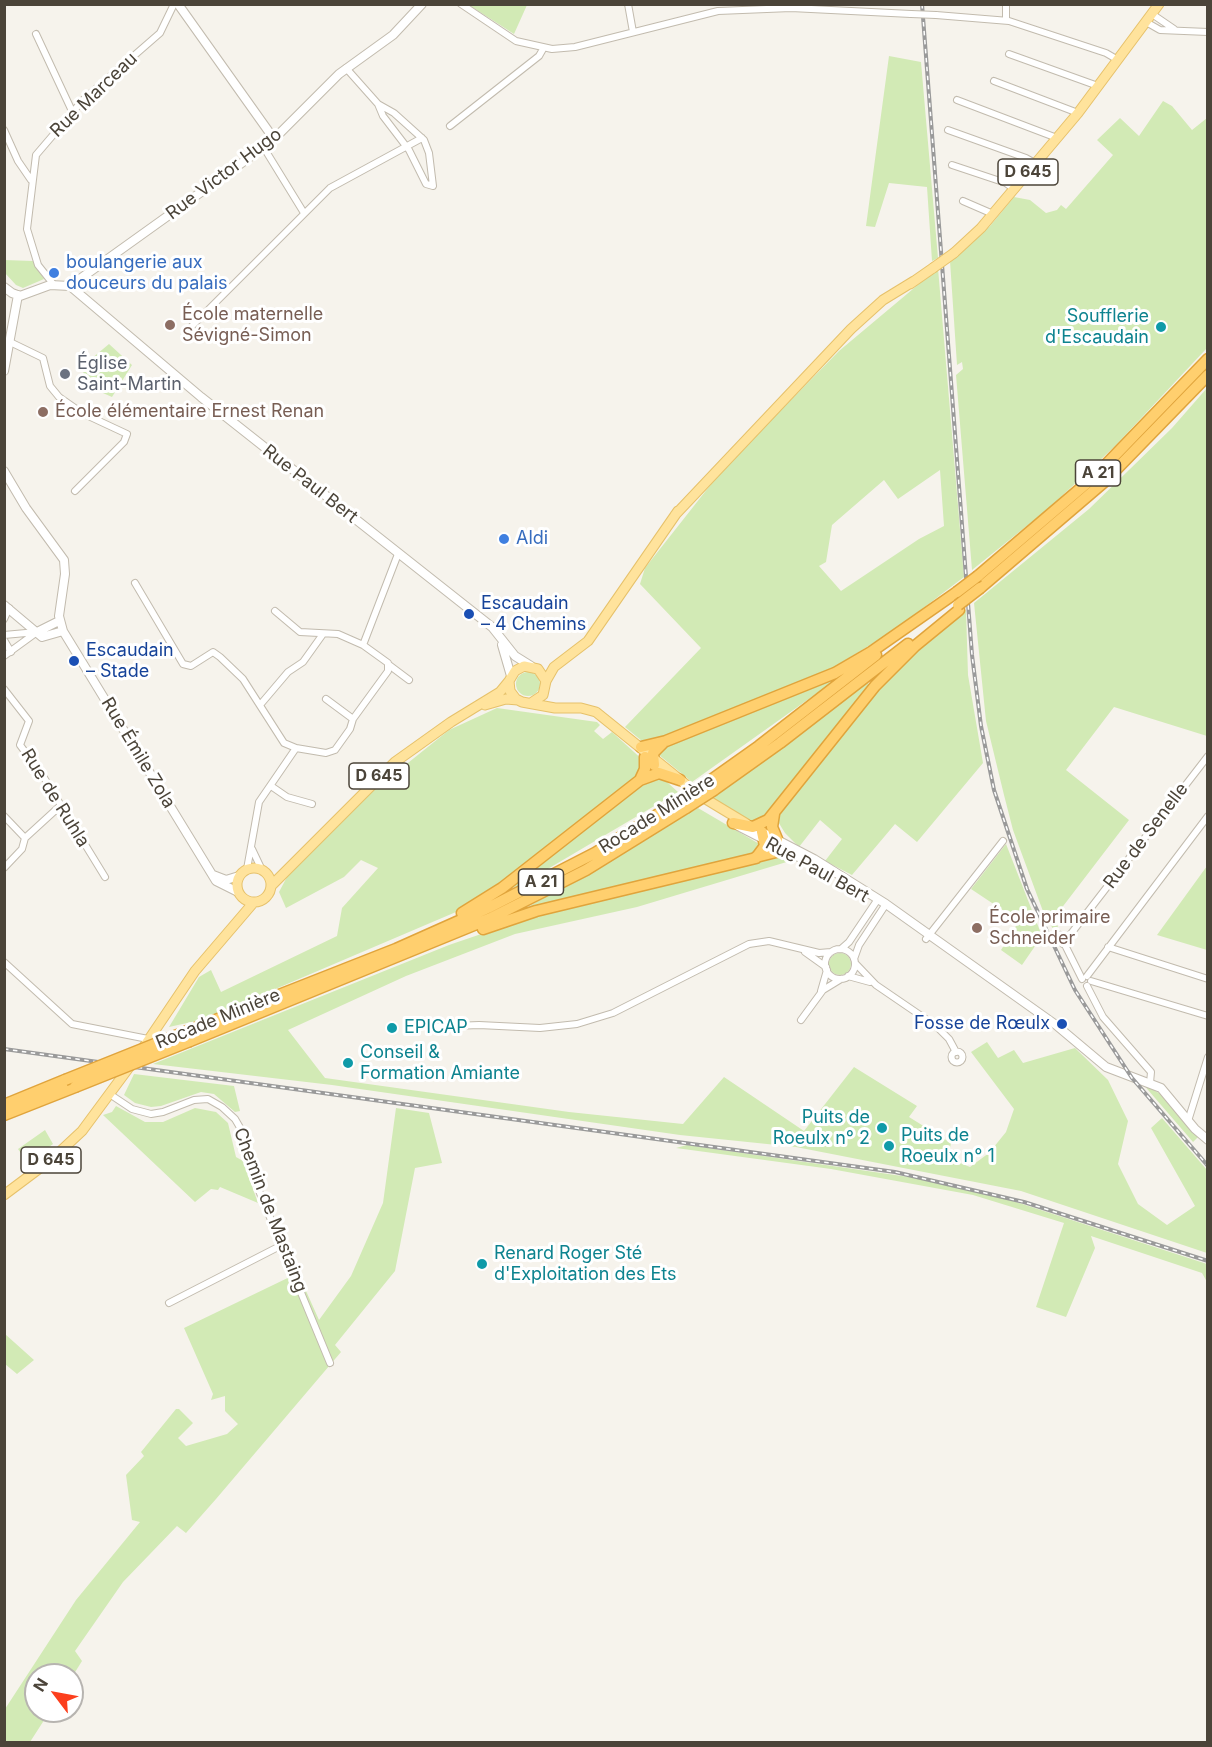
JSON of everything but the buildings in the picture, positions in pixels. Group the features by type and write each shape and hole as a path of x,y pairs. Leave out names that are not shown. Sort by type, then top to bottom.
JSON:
{"highway":[{"name":"Rocade Minière","path":"709,787 978,576 1094,477 1208,359"},
{"name":"Rocade Minière","path":"4,1115 433,944 578,874 780,743 980,591 1127,460 1208,375"},
{"path":"640,780 648,757 666,741 835,673 864,656 957,592"},
{"path":"756,858 764,850 764,824 869,692 915,646 959,607"},
{"path":"396,949 491,896 640,780 653,774 663,774 680,780"},
{"name":"Rocade Minière","path":"4,1105 396,949 538,884 682,805"},
{"path":"764,835 772,827 774,814"},
{"path":"733,824 764,835"},
{"path":"433,944 439,946 536,911 784,850"}],"main road":[{"name":"D 645","path":"546,684 553,668 583,646 675,515 750,434 835,348 914,281 954,253 993,214 1078,112 1159,4"},
{"name":"D 645","path":"533,666 544,665 564,654 598,626"},
{"path":"546,684 542,697 531,702 518,700 510,691 510,678 518,668 533,666 543,673 552,702 563,708"},
{"name":"D 645","path":"272,885 395,762 500,692 510,678"},
{"name":"D 645","path":"474,708 506,699 518,700"},
{"name":"Rue Paul Bert","path":"531,702 593,711 624,735 663,774 733,824"},
{"name":"Rue Paul Bert","path":"648,757 711,804 764,835"},
{"name":"D 645","path":"263,869 280,868 297,860"},
{"path":"263,869 272,885 267,896 254,902 240,894 243,873 263,869"},
{"name":"D 645","path":"229,930 238,913 240,894"},
{"name":"D 645","path":"4,1195 70,1143 111,1095 191,977 254,902"}],"street":[{"name":"Rue Marceau","path":"54,285 38,265 27,229 31,180 37,152 72,111 160,33 176,4"},
{"path":"176,4 274,139"},
{"name":"Rue Victor Hugo","path":"70,286 264,148 346,68 393,35 422,4"},
{"path":"461,4 512,39 543,49 571,48 711,12 791,8 1006,20 1106,53 1118,60"},
{"path":"628,4 633,32"},
{"path":"709,4 711,12"},
{"path":"1006,4 1006,20"},
{"path":"1149,18 1174,30"},
{"path":"1149,18 1157,29 1208,32"},
{"path":"36,34 72,111"},
{"path":"450,126 539,56 543,49"},
{"path":"1009,54 1098,86"},
{"path":"346,68 378,104 394,113 422,138 429,153 435,183 432,186 426,184 407,147 383,116 378,104"},
{"path":"994,81 1078,112"},
{"path":"957,100 1057,138"},
{"path":"4,130 18,161 31,180"},
{"path":"948,130 1026,158 1035,164"},
{"path":"190,328 330,188 422,138"},
{"path":"264,148 304,213"},
{"path":"952,165 1006,183 1014,189"},
{"path":"963,201 993,214"},
{"path":"4,287 18,295 54,285 70,286"},
{"name":"Rue Paul Bert","path":"70,286 201,397 497,632 515,656 533,666"},
{"path":"4,371 18,295"},
{"path":"10,342 43,358 51,389 66,402 82,413 123,430 127,435 124,442 75,491"},
{"path":"4,471 26,508 63,556 65,570 59,621 8,654 4,640"},
{"path":"363,645 398,554"},
{"path":"135,583 183,664 191,666 213,652 240,674 286,745 326,753 333,752 350,729 353,719 388,671 389,665"},
{"path":"4,619 7,606 39,635"},
{"path":"274,611 297,631 310,635 345,637 363,645 409,680"},
{"name":"Rue Émile Zola","path":"59,621 212,874 219,884 240,894"},
{"path":"4,634 39,635 63,631"},
{"path":"497,632 510,665 510,678"},
{"path":"260,705 288,672 305,660 322,634"},
{"name":"Rue de Ruhla","path":"4,689 29,720 20,745 43,776 105,877"},
{"path":"326,699 353,719"},
{"path":"212,874 226,880 243,873 258,806 296,748"},
{"name":"Rue de Senelle","path":"1063,944 1208,756"},
{"path":"271,786 287,797 312,804"},
{"path":"4,868 22,849 25,838 60,806"},
{"path":"4,816 25,838"},
{"path":"1087,980 1108,947 1208,816"},
{"name":"Rue Paul Bert","path":"733,824 764,835 876,901"},
{"name":"Rue Paul Bert","path":"764,835 784,850 876,901 1061,1029 1106,1067 1150,1083 1167,1093 1188,1120 1208,1140"},
{"path":"928,937 1003,841"},
{"path":"251,842 255,859 263,869"},
{"path":"430,1027 479,1024 540,1028 577,1024 625,1007 749,944 769,941 799,949 831,952 841,949 849,942 876,901"},
{"path":"819,994 845,977 855,961 859,945 884,907"},
{"path":"1060,935 1063,944 1087,980 1099,1011 1151,1072 1150,1083"},
{"path":"1108,947 1208,979"},
{"path":"799,949 826,968 834,977 845,977 876,985"},
{"path":"841,949 850,952 876,985 936,1026 949,1039 956,1052"},
{"path":"801,1020 819,994 826,959 831,952"},
{"path":"4,962 7,969 28,982 63,1017 75,1025 148,1039"},
{"path":"1087,980 1208,1016"},
{"path":"1188,1120 1208,1057"},
{"name":"Chemin de Mastaing","path":"111,1095 132,1109 147,1114 159,1113 198,1099 212,1101 225,1110 240,1128 255,1181 330,1364"},
{"path":"169,1303 282,1245"}],"green space":[{"path":"527,4 514,34 469,5"},
{"path":"889,56 921,62 938,258 932,261 927,187 889,183 875,227 866,226"},
{"path":"1163,101 1172,106 1192,130 1207,118 1207,348 1115,446 1049,508 972,570 956,375 963,369 962,362 957,365 950,261 990,226 1014,197 1030,200 1046,213 1057,210 1061,205 1066,209 1113,155 1097,140 1120,118 1139,136"},
{"path":"4,260 33,261 44,279 23,288 16,285 5,273"},
{"path":"938,268 964,577 893,631 839,664 841,676 692,782 625,727 701,648 640,584 645,568 723,469 839,351","holes":["940,470 944,526 919,539 841,591 819,566 826,562 832,525 884,480 898,499"]},
{"path":"109,344 132,365 112,397 78,382 91,359"},
{"path":"1207,388 1207,736 1114,707 1066,770 1129,820 1054,918 1062,936 1058,937 1044,914 1013,830 1004,795 986,721 974,603 1089,509 1172,428"},
{"path":"966,610 968,675 983,763 917,842 895,824 852,875 825,861 842,839 820,820 799,847 785,833 777,820 752,822 712,799 867,682 875,691 900,665"},
{"path":"528,672 533,673 539,679 539,689 533,695 528,696 523,695 517,689 516,684 517,679 523,673"},
{"path":"497,708 597,722 600,725 594,731 603,739 612,732 678,792 524,883 205,1019 169,1027 199,977 211,970 221,992 337,936 342,908 378,868 361,860 344,877 286,908 279,892 287,877 373,791 449,730"},
{"path":"698,808 761,845 763,860 783,856 790,861 637,907 515,934 406,976 288,1030 325,1078 569,1112 683,1124 724,1077 804,1131 854,1067 917,1106 909,1117 951,1143 948,1158 970,1167 989,1153 1006,1132 1014,1109 971,1052 987,1042 998,1058 1014,1050 1023,1063 1075,1048 1108,1080 1128,1121 1118,1164 1138,1204 1167,1225 1195,1206 1151,1128 1162,1118 1207,1170 1207,1253 1021,1191 796,1147 680,1135 332,1085 153,1064 449,945 531,917 528,907"},
{"path":"1006,844 1042,936 1022,965 1001,950 1019,921 971,889"},
{"path":"1207,866 1207,950 1157,935"},
{"path":"840,953 848,956 851,964 848,972 840,975 832,972 829,964 832,956"},
{"path":"134,1074 234,1086 240,1111 235,1112 214,1094 201,1092 161,1106 151,1107 135,1103 124,1095"},
{"path":"1142,1083 1162,1095 1172,1106 1198,1137 1193,1142"},
{"path":"116,1106 145,1122 163,1122 195,1108 216,1112 228,1123 236,1157 243,1161 258,1203 220,1187 218,1190 211,1189 195,1202 103,1115 112,1112"},
{"path":"396,1108 429,1113 442,1163 415,1168 395,1271 335,1345 341,1352 186,1533 177,1526 123,1582 75,1651 82,1661 81,1663 35,1663 76,1600 140,1522 132,1520 126,1475 144,1456 141,1452 176,1409 179,1409 193,1423 178,1438 186,1446 227,1434 238,1424 225,1411 225,1396 211,1400 213,1394 184,1328 298,1273 319,1320 351,1276 383,1203"},
{"path":"45,1130 53,1144 28,1163 18,1149"},
{"path":"687,1145 916,1178 1010,1200 1207,1264 1207,1282 1202,1273 1091,1236 1095,1248 1066,1317 1036,1307 1064,1223 973,1195 831,1169 676,1148"},
{"path":"5,1334 34,1360 17,1374 5,1364"},
{"path":"24,1680 24,1723 42,1723 30,1742 5,1742 5,1709"}],"railway":[{"path":"922,4 972,655 981,726 994,790 1027,889 1075,990 1132,1078 1208,1166"},
{"path":"4,1049 895,1172 1024,1202 1208,1261"}],"place":[{"name":"boulangerie aux douceurs du palais","path":"54,273"},
{"name":"École maternelle Sévigné-Simon","path":"170,325"},
{"name":"Soufflerie d'Escaudain","path":"1161,327"},
{"name":"Église Saint-Martin","path":"65,374"},
{"name":"École élémentaire Ernest Renan","path":"43,412"},
{"name":"Aldi","path":"504,539"},
{"name":"Escaudain – 4 Chemins","path":"469,614"},
{"name":"Escaudain – Stade","path":"74,661"},
{"name":"École primaire Schneider","path":"977,928"},
{"name":"Fosse de Rœulx","path":"1062,1024"},
{"name":"EPICAP","path":"392,1028"},
{"name":"Conseil & Formation Amiante","path":"348,1063"},
{"name":"Puits de Roeulx n° 2","path":"882,1128"},
{"name":"Puits de Roeulx n° 1","path":"889,1146"},
{"name":"Renard Roger Sté d'Exploitation des Ets","path":"482,1264"}]}
